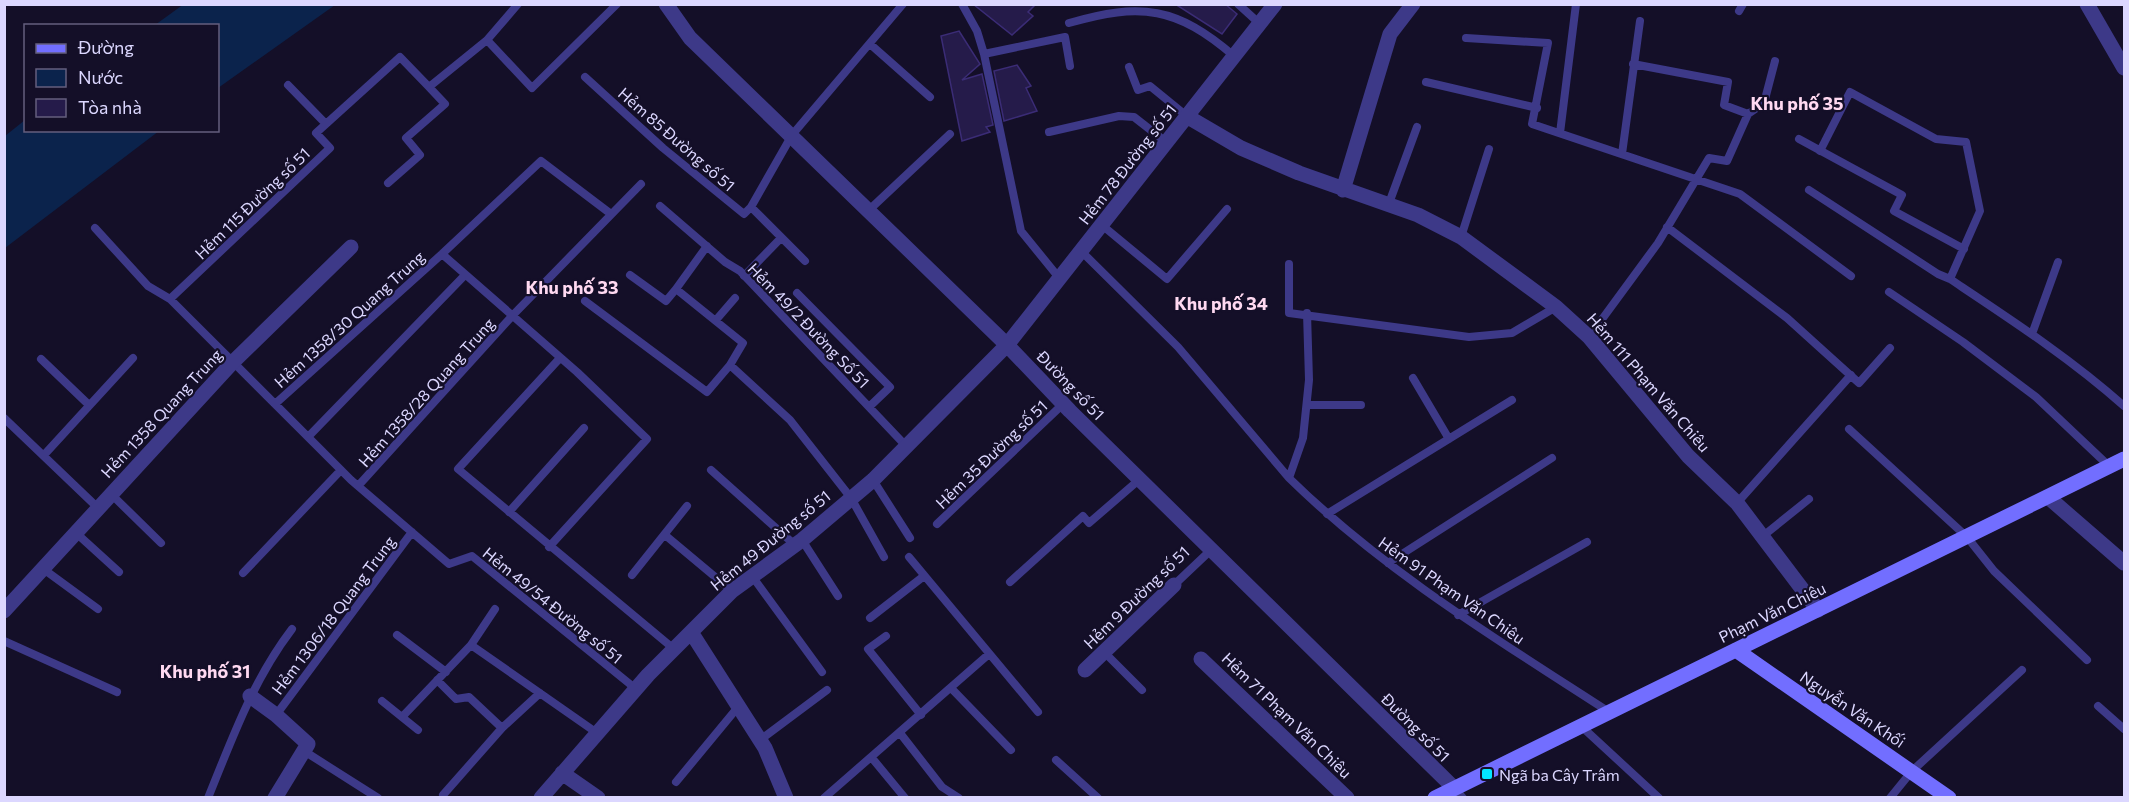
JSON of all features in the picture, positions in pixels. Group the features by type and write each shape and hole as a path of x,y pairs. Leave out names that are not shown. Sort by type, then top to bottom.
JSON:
{"main road":[{"name":"Phạm Văn Chiêu","path":"1435,798 1458,793 1581,726 2124,459"},
{"name":"Nguyễn Văn Khối","path":"1736,650 1949,798"}],"street":[{"name":"Đường số 51","path":"666,4 690,38 1007,345 1063,404 1458,793"},
{"name":"Hẻm 78 Đường số 51","path":"1007,345 1103,226 1275,4"},
{"path":"1343,190 1389,34 1413,4"},
{"path":"2087,4 2124,68"},
{"name":"Hẻm 111 Phạm Văn Chiêu","path":"1188,117 1241,148 1343,190 1418,215 1461,237 1556,307 1589,337 1688,456 1737,503 1818,610"},
{"name":"Hẻm 1358 Quang Trung","path":"4,611 232,363 351,247"},
{"name":"Hẻm 49 Đường số 51","path":"541,798 636,689 732,591 798,542 873,480 1007,345"},
{"path":"2048,497 2124,563"},
{"name":"Hẻm 9 Đường số 51","path":"1085,670 1174,585"},
{"path":"691,632 760,740 786,798"},
{"name":"Hẻm 71 Phạm Văn Chiêu","path":"1201,659 1347,798"},
{"path":"250,696 276,715 308,744 275,798"},
{"path":"562,773 598,798"}],"lane":[{"path":"429,87 487,39 518,4"},
{"path":"487,39 532,88 617,4"},
{"name":"Hẻm 85 Đường số 51","path":"585,77 663,148 744,214 751,207 792,135 903,4"},
{"path":"962,4 977,31 984,54 1021,231 1060,279"},
{"path":"1238,4 1260,24"},
{"path":"1560,133 1576,4"},
{"path":"1069,23 1146,10 1185,20 1208,33 1234,56"},
{"path":"1622,154 1640,21"},
{"path":"984,54 1065,38 1070,66"},
{"path":"1466,38 1548,43 1537,108 1532,124 1740,194 1851,276"},
{"path":"870,44 930,97"},
{"path":"288,85 326,124 400,57 445,104 406,138 420,155 388,183"},
{"path":"1589,337 1667,227 1709,158 1727,161 1748,114 1764,103 1775,61"},
{"path":"1633,64 1728,82 1724,105 1748,114"},
{"path":"1129,67 1138,90 1150,86 1188,117"},
{"path":"1426,82 1537,108"},
{"path":"1820,151 1850,92 1936,139 1966,142 1980,211 1950,279"},
{"path":"1049,132 1119,116 1134,117 1166,142"},
{"name":"Hẻm 115 Đường số 51","path":"170,299 330,148 316,133 326,124"},
{"path":"1388,206 1417,127"},
{"path":"868,211 950,134"},
{"path":"1799,139 1902,195 1894,211 1964,249"},
{"path":"1461,237 1489,149"},
{"name":"Hẻm 1358/30 Quang Trung","path":"275,404 442,255 542,161 611,214"},
{"name":"Hẻm 1358/28 Quang Trung","path":"358,486 513,315 641,184"},
{"path":"1809,190 2032,334 2098,383 2124,406"},
{"name":"Hẻm 49/2 Đường Số 51","path":"660,206 744,276 906,446"},
{"path":"751,207 805,261"},
{"path":"1103,226 1167,279 1227,209"},
{"path":"1667,227 1787,318 1859,383 1890,348"},
{"path":"95,228 148,286 170,299 232,363"},
{"path":"744,276 781,238"},
{"path":"630,275 666,300 707,246"},
{"name":"Hẻm 91 Phạm Văn Chiêu","path":"1081,251 1178,346 1289,477 1327,514 1458,615 1609,712"},
{"path":"442,255 464,276 513,315"},
{"path":"2032,334 2058,262"},
{"path":"1289,264 1289,313 1307,313 1469,337 1512,333 1556,307"},
{"path":"308,437 464,276"},
{"path":"585,301 707,392 730,365 743,343 676,289"},
{"path":"797,292 890,387 869,407"},
{"path":"1889,292 1963,342 2036,397 2110,466"},
{"path":"716,320 735,298"},
{"path":"1289,477 1303,438 1307,405 1309,380 1307,313"},
{"name":"Hẻm 1358/28 Quang Trung","path":"513,315 647,439 549,547"},
{"path":"44,455 133,358"},
{"path":"560,358 458,470 674,649"},
{"path":"41,359 88,405"},
{"name":"Hẻm 1358/28 Quang Trung","path":"232,363 358,486 449,564"},
{"path":"730,365 790,420 851,498 884,557"},
{"path":"1737,503 1851,375"},
{"path":"1413,378 1449,439"},
{"path":"1327,514 1512,400"},
{"name":"Hẻm 35 Đường số 51","path":"937,524 1063,404"},
{"path":"1307,405 1361,405"},
{"path":"4,418 98,508"},
{"path":"509,512 584,428"},
{"path":"1849,429 1967,537 1994,571 2087,660"},
{"path":"1388,563 1552,458"},
{"name":"Hẻm 1358/28 Quang Trung","path":"243,573 341,470"},
{"path":"711,470 798,542 838,596"},
{"path":"1010,582 1083,516 1089,523 1140,479"},
{"path":"873,480 910,538"},
{"path":"111,494 161,543"},
{"path":"1763,536 1809,500"},
{"path":"633,575 687,506"},
{"path":"75,532 119,572"},
{"name":"Hẻm 1306/18 Quang Trung","path":"276,715 412,532"},
{"path":"665,535 732,591"},
{"path":"1458,615 1587,542"},
{"name":"Hẻm 9 Đường số 51","path":"1174,585 1212,549"},
{"name":"Hẻm 49/54 Đường số 51","path":"449,564 472,556 636,689"},
{"path":"909,557 1038,712"},
{"path":"42,568 98,609"},
{"path":"751,575 822,672"},
{"path":"870,618 924,576"},
{"path":"402,717 471,645 495,609"},
{"path":"208,798 250,696 273,654 292,629"},
{"path":"397,635 446,672"},
{"path":"886,636 868,650 921,715"},
{"path":"4,641 117,693"},
{"path":"471,645 597,733"},
{"path":"1104,652 1142,690"},
{"path":"824,798 989,654"},
{"path":"1890,798 1912,771 2022,670"},
{"path":"437,680 456,699 469,697 502,728"},
{"path":"951,688 1011,750"},
{"path":"760,740 827,690"},
{"path":"442,795 502,728 540,693"},
{"path":"381,700 418,730"},
{"path":"2098,706 2124,729"},
{"path":"676,782 738,707"},
{"path":"1581,726 1659,798"},
{"path":"900,733 942,787 959,798"},
{"path":"304,751 378,798"},
{"path":"872,758 905,798"},
{"path":"1056,760 1098,798"}],"water":[{"path":"184,4 335,4 219,87 219,24 156,24"},
{"path":"24,121 24,132 158,132 5,248 5,136"}],"building":[{"path":"973,4 1036,4 1028,12 1033,16 1012,35"},
{"path":"1175,4 1225,4 1237,14 1222,34"},
{"path":"959,31 980,64 962,80 982,74 993,125 986,127 990,132 962,141 941,36"},
{"path":"1017,65 1031,86 1026,88 1037,111 1004,121 994,71"}],"place":[{"name":"Ngã ba Cây Trâm","path":"1487,774"}],"district":[{"name":"Khu phố 35","path":"1797,103"},
{"name":"Khu phố 33","path":"572,287"},
{"name":"Khu phố 34","path":"1221,303"},
{"name":"Khu phố 31","path":"205,671"}]}
